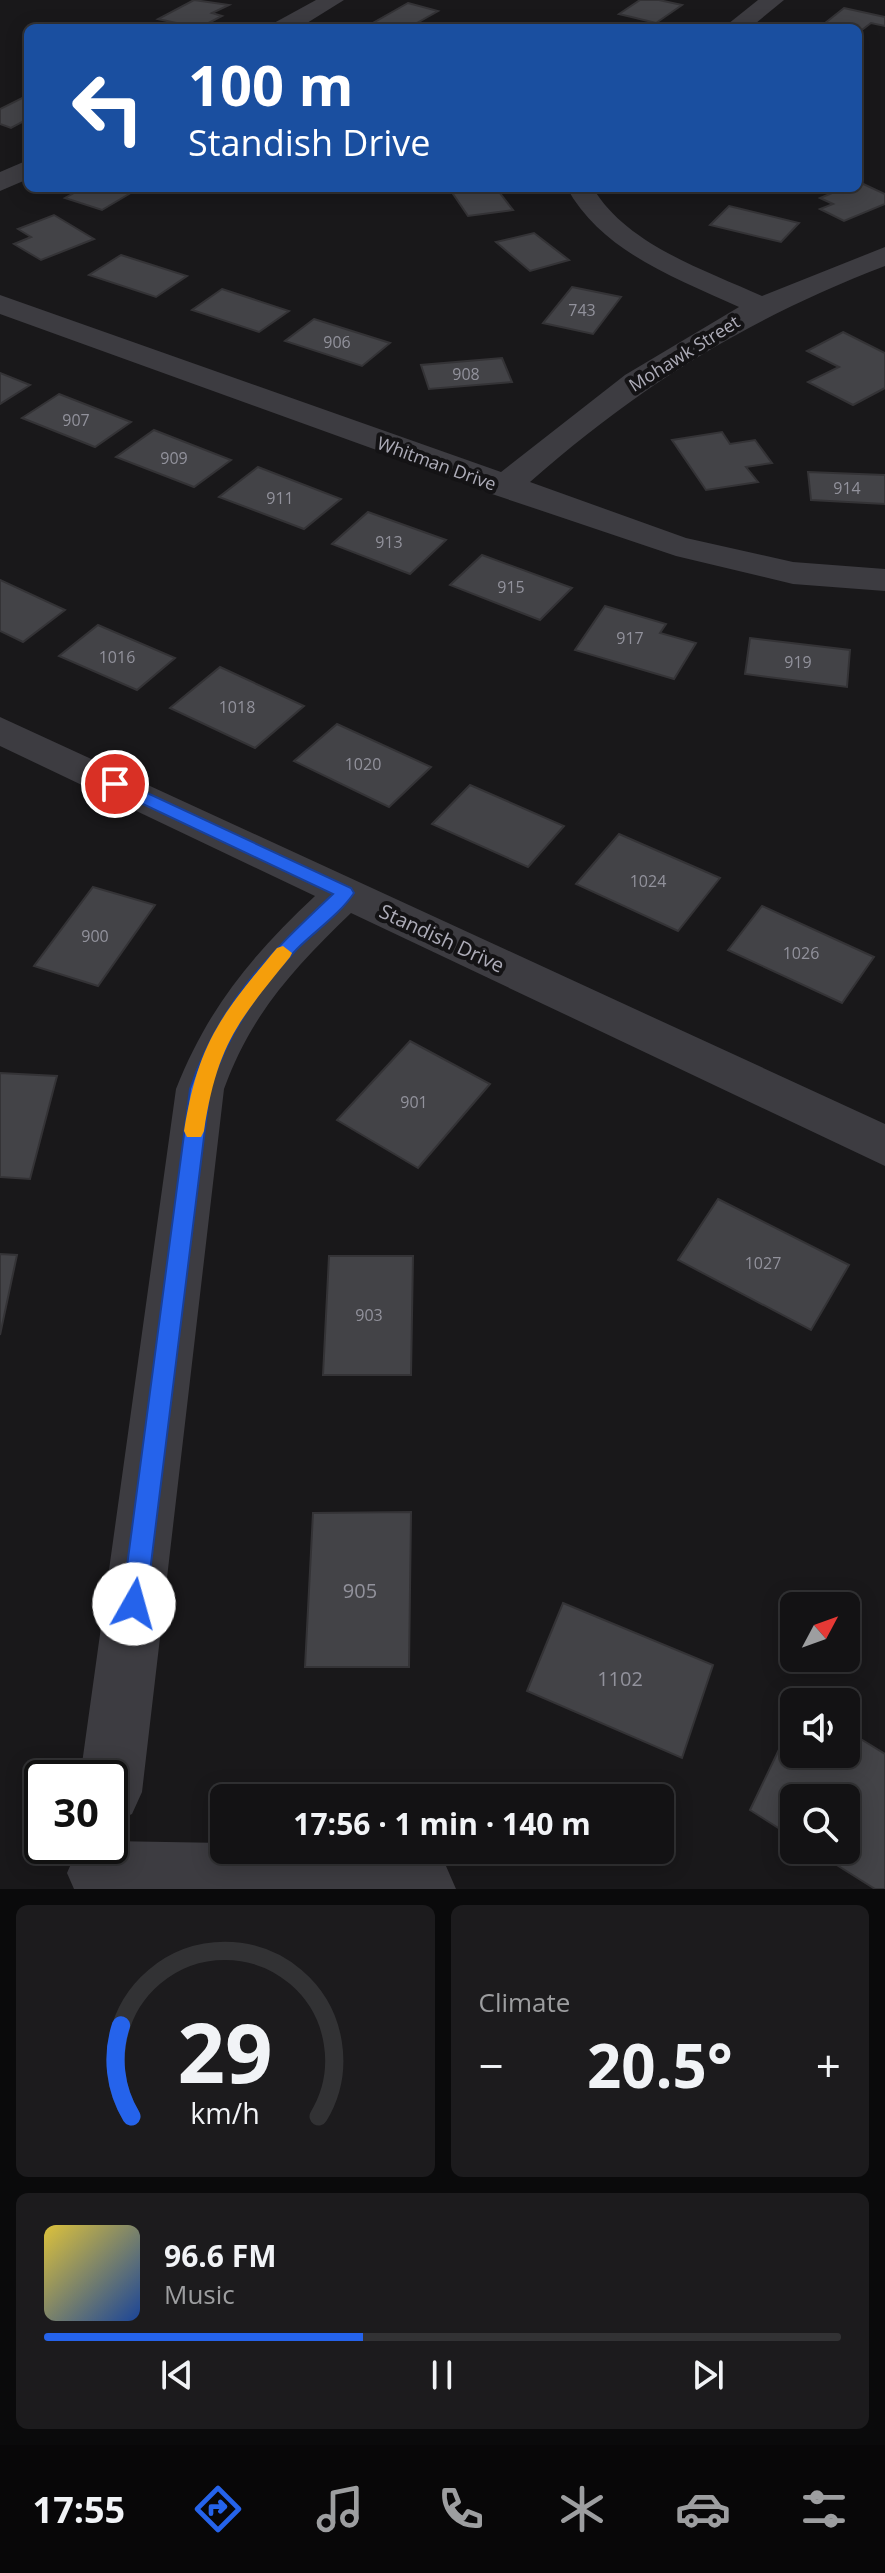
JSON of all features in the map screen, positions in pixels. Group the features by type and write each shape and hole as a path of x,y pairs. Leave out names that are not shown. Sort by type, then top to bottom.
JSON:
{"street":[{"path":"289,24 333,0"},
{"path":"740,24 773,0"},
{"path":"0,183 24,170"},
{"path":"581,192 584,201 628,239 762,307"},
{"name":"Mohawk Street","path":"504,487 556,441 644,376 762,307 885,256"},
{"name":"Whitman Drive","path":"0,304 664,543 793,573 885,580"},
{"name":"Standish Drive","path":"0,730 885,1146"},
{"path":"114,1760 200,1089 213,1051 233,1014 289,946 345,893"},
{"path":"100,1869 379,1879 423,1889"}],"building":[{"path":"194,0 229,5 212,13 222,16 207,24 181,24 158,19"},
{"path":"640,0 682,5 656,23 619,14"},
{"path":"408,3 438,11 415,24 373,23"},
{"path":"844,8 885,17 885,26 871,23 862,30 862,24 824,24"},
{"path":"24,97 24,121 11,128 0,124 0,109"},
{"path":"862,183 885,194 885,204 844,221 820,209 833,204 820,198 834,192 862,192"},
{"path":"76,192 132,192 102,210 65,198"},
{"path":"452,192 499,192 513,210 468,216"},
{"path":"729,206 799,223 781,242 710,225"},
{"path":"54,215 94,239 41,260 14,244 31,237 18,229"},
{"path":"534,233 569,260 530,271 496,242"},
{"path":"121,255 187,276 156,297 89,275"},
{"path":"572,287 621,297 593,334 543,323"},
{"path":"222,289 289,311 259,332 192,310"},
{"path":"314,319 390,343 362,366 285,341"},
{"path":"843,332 885,353 885,388 853,405 808,382 839,367 807,351"},
{"path":"502,358 512,382 429,389 421,365"},
{"path":"0,373 30,385 0,404"},
{"path":"59,394 131,422 95,447 22,418"},
{"path":"154,430 231,460 194,487 116,457"},
{"path":"722,432 730,444 755,440 772,463 746,467 758,482 706,490 672,440"},
{"path":"258,467 341,499 304,529 219,497"},
{"path":"808,472 885,475 885,504 811,500"},
{"path":"368,512 446,540 410,574 332,544"},
{"path":"482,555 572,588 540,620 450,585"},
{"path":"0,580 65,610 23,642 0,631"},
{"path":"605,606 666,624 660,633 696,643 674,679 575,650"},
{"path":"98,625 175,658 137,690 59,656"},
{"path":"750,638 850,650 847,687 745,674"},
{"path":"220,667 304,706 255,748 170,708"},
{"path":"337,724 431,767 389,807 294,761"},
{"path":"470,785 564,826 528,867 432,824"},
{"path":"619,834 720,878 678,931 576,884"},
{"path":"93,887 155,905 98,986 34,966"},
{"path":"762,906 874,957 842,1003 728,950"},
{"path":"410,1041 490,1084 418,1168 337,1120"},
{"path":"0,1073 57,1076 30,1179 0,1177"},
{"path":"718,1199 849,1265 811,1330 678,1260"},
{"path":"0,1254 17,1255 0,1335"},
{"path":"329,1256 413,1256 411,1375 323,1375"},
{"path":"411,1512 409,1667 305,1667 313,1513"},
{"path":"563,1603 713,1665 682,1758 527,1691"},
{"path":"860,1739 885,1754 885,1889 875,1889 835,1864 860,1864 860,1784 780,1784 780,1829 750,1810 780,1747 780,1768 860,1768"}],"slow traffic":[{"path":"194,1131 200,1089 213,1051 233,1014 283,953"}],"route":[{"path":"115,784 345,893 289,946 233,1014 213,1051 200,1089 134,1604"}]}
